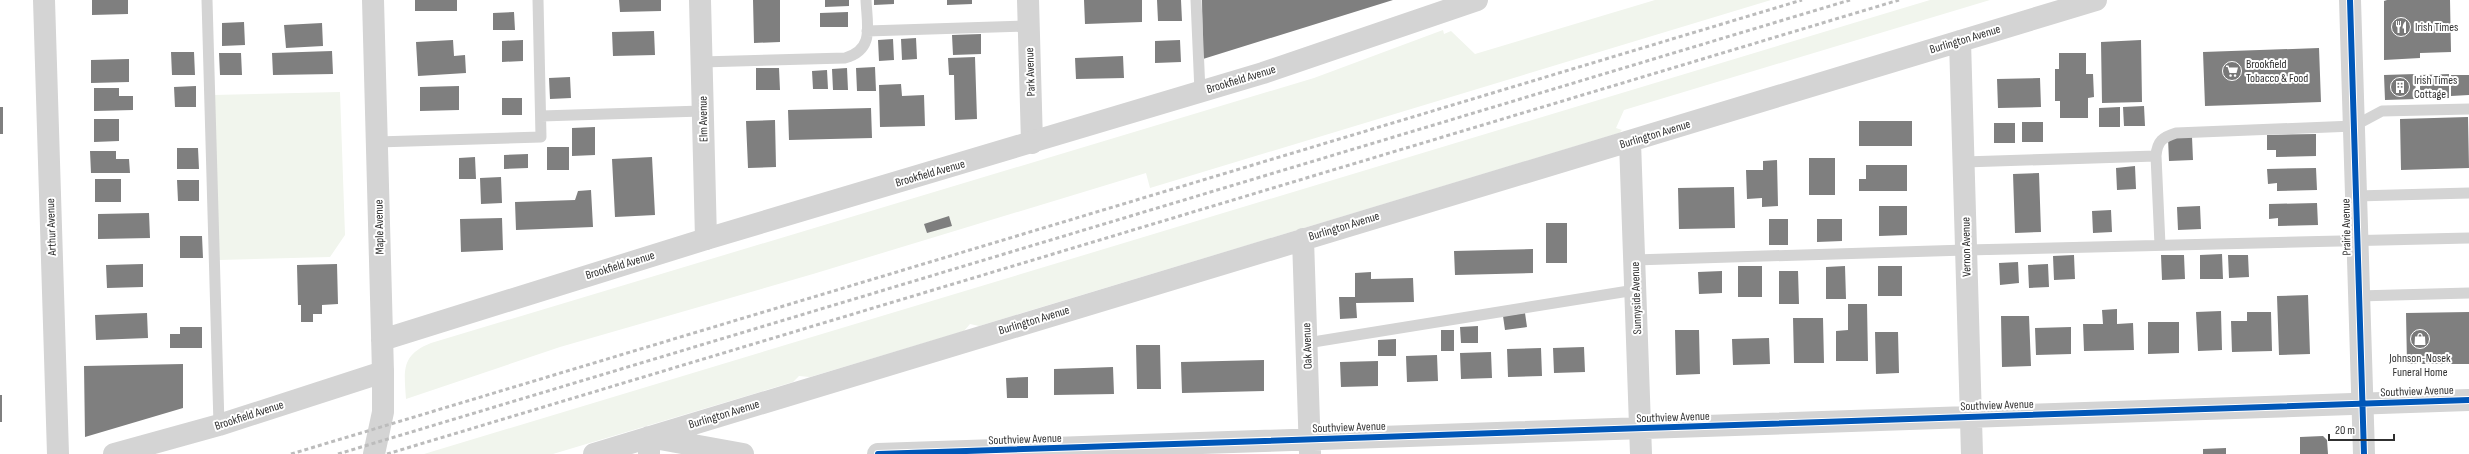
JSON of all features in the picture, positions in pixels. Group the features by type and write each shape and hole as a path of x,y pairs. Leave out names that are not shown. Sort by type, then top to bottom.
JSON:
{"street":[{"name":"Arthur Avenue","path":"44,0 58,454"},
{"name":"Maple Avenue","path":"373,0 383,372 383,412 374,454"},
{"name":"Elm Avenue","path":"700,0 706,239"},
{"name":"Park Avenue","path":"1028,0 1032,143"},
{"name":"Brookfield Avenue","path":"382,340 706,239 1032,143 1329,52 1436,12 1477,0"},
{"name":"Burlington Avenue","path":"594,454 649,446 1303,239 1630,142 2096,0"},
{"name":"Prairie Avenue","path":"2350,0 2364,454"},
{"name":"Vernon Avenue","path":"1960,41 1972,454"},
{"name":"Sunnyside Avenue","path":"1630,142 1641,454"},
{"name":"Oak Avenue","path":"1303,239 1309,447"},
{"name":"Brookfield Avenue","path":"114,454 219,425 383,372"},
{"name":"Southview Avenue","path":"878,454 1309,447 1641,429 2362,405 2469,400"},
{"path":"649,446 743,454"}],"lane":[{"path":"207,0 219,425"},
{"path":"377,142 541,137 538,0"},
{"path":"701,62 845,58 856,55 863,50 867,32 866,0"},
{"path":"1196,0 1200,92"},
{"path":"867,32 1028,26"},
{"path":"2160,245 2156,156 2160,140 2166,135 2176,132 2354,126 2382,111 2469,109"},
{"path":"541,116 702,110"},
{"path":"1964,162 2156,156"},
{"path":"2356,196 2469,193"},
{"path":"1634,260 1966,250 2469,238"},
{"path":"1307,343 1635,290"},
{"path":"2358,296 2469,293"}],"shaded area":[{"path":"1655,0 1771,0 1150,188 1146,173 813,274 560,347 406,399 405,372 409,358 421,348 431,343 1314,78 1443,30 1444,34 1451,31 1475,54"},
{"path":"1930,0 1990,0 1624,110 1616,128 1622,130 1619,133 979,326 970,324 964,331 810,377 799,376 793,382 553,454 424,454"},
{"path":"340,92 345,235 330,257 218,260 213,95"}],"building":[{"path":"92,0 128,0 128,14 92,15"},
{"path":"415,0 457,0 457,11 415,11"},
{"path":"619,0 661,0 661,11 620,12"},
{"path":"753,0 780,0 780,42 754,43"},
{"path":"825,0 849,0 849,6 825,7"},
{"path":"874,0 894,0 894,4 874,5"},
{"path":"947,0 972,0 972,4 947,5"},
{"path":"1084,0 1142,0 1142,22 1085,24"},
{"path":"1157,0 1181,0 1182,21 1158,21"},
{"path":"1202,0 1393,0 1203,59"},
{"path":"2450,0 2451,52 2420,53 2420,58 2384,60 2384,1"},
{"path":"514,12 515,30 493,30 493,13"},
{"path":"848,12 848,27 820,27 820,13"},
{"path":"244,22 245,45 222,46 222,23"},
{"path":"322,23 323,46 286,48 284,25"},
{"path":"654,31 655,55 613,56 612,32"},
{"path":"981,34 981,54 953,55 952,35"},
{"path":"916,38 917,59 902,60 901,39"},
{"path":"893,39 894,60 879,61 878,40"},
{"path":"453,40 454,56 465,55 466,73 418,76 416,42"},
{"path":"523,40 523,61 502,62 502,41"},
{"path":"1180,40 1181,62 1155,63 1155,41"},
{"path":"2141,40 2142,102 2102,103 2101,42"},
{"path":"2319,48 2321,102 2205,106 2203,52"},
{"path":"332,51 333,74 273,75 272,53"},
{"path":"171,52 194,52 195,75 172,75"},
{"path":"219,53 241,53 242,75 220,75"},
{"path":"2059,53 2086,53 2086,74 2093,74 2094,97 2088,98 2088,118 2060,118 2060,101 2055,101 2055,69 2059,69"},
{"path":"1123,56 1124,78 1076,79 1075,58"},
{"path":"975,57 977,119 955,120 954,75 949,75 948,58"},
{"path":"129,59 129,82 91,83 91,60"},
{"path":"875,67 876,91 857,91 856,68"},
{"path":"756,68 779,68 780,90 756,90"},
{"path":"847,68 848,90 833,90 832,69"},
{"path":"827,70 828,89 813,89 812,71"},
{"name":"Irish Times Cottage","path":"2415,74 2416,99 2385,100 2384,75"},
{"path":"2449,74 2449,98 2420,99 2420,75"},
{"path":"2451,75 2469,75 2469,95 2451,96"},
{"path":"570,77 571,98 550,99 549,78"},
{"path":"2040,78 2041,107 1998,108 1997,79"},
{"path":"901,84 902,96 924,95 925,126 880,127 879,85"},
{"path":"196,86 196,107 175,107 174,87"},
{"path":"459,86 459,110 420,111 420,87"},
{"path":"94,88 119,88 119,96 133,96 133,110 94,111"},
{"path":"502,98 522,98 522,115 502,115"},
{"path":"2144,106 2145,126 2124,126 2123,107"},
{"path":"0,107 3,107 3,134 0,134"},
{"path":"2120,107 2120,127 2099,127 2099,108"},
{"path":"871,108 872,138 789,140 788,110"},
{"path":"2468,117 2469,168 2401,170 2400,119"},
{"path":"94,119 119,119 119,141 94,142"},
{"path":"775,120 776,167 748,168 746,121"},
{"path":"1859,121 1912,121 1912,146 1859,146"},
{"path":"2022,122 2043,122 2043,142 2022,142"},
{"path":"1994,123 2015,123 2015,143 1994,143"},
{"path":"595,127 595,155 572,156 572,128"},
{"path":"2316,134 2316,156 2276,157 2276,150 2267,150 2267,135"},
{"path":"2192,137 2193,160 2169,161 2168,138"},
{"path":"547,147 569,147 569,170 547,170"},
{"path":"177,148 198,148 199,169 177,169"},
{"path":"90,151 116,151 116,159 129,159 130,173 91,173"},
{"path":"528,154 528,168 504,169 504,155"},
{"path":"475,157 476,179 459,179 459,158"},
{"path":"652,157 655,215 615,217 612,159"},
{"path":"1809,158 1835,158 1835,195 1809,195"},
{"path":"1777,160 1778,206 1762,207 1762,198 1747,199 1746,170 1763,170 1763,161"},
{"path":"1866,165 1907,165 1907,191 1859,191 1859,179 1866,179"},
{"path":"2135,166 2136,189 2117,190 2116,168"},
{"path":"2316,168 2317,190 2277,191 2277,183 2268,184 2267,169"},
{"path":"2039,173 2041,232 2015,233 2013,174"},
{"path":"501,177 502,203 481,204 480,178"},
{"path":"95,179 121,179 121,202 95,202"},
{"path":"177,180 199,180 199,201 178,201"},
{"path":"1734,187 1735,228 1679,229 1678,188"},
{"path":"591,190 593,227 516,230 515,202 575,200 578,191"},
{"path":"2317,203 2318,225 2278,226 2278,218 2269,219 2269,204"},
{"path":"1879,206 1907,206 1907,235 1879,236"},
{"path":"2200,206 2201,229 2178,230 2177,207"},
{"path":"2111,210 2112,232 2093,233 2092,211"},
{"path":"149,213 150,238 98,239 98,214"},
{"path":"949,216 952,226 927,233 924,224"},
{"path":"502,218 503,250 461,252 460,219"},
{"path":"1769,219 1788,219 1788,245 1769,245"},
{"path":"1817,219 1842,219 1842,241 1817,242"},
{"path":"1546,223 1567,223 1567,263 1546,263"},
{"path":"180,236 202,236 203,258 180,258"},
{"path":"1533,249 1533,273 1455,275 1454,251"},
{"path":"2222,254 2223,279 2200,279 2200,255"},
{"path":"2074,255 2075,279 2054,280 2053,256"},
{"path":"2161,255 2184,255 2185,279 2162,280"},
{"path":"2228,255 2248,255 2249,277 2229,278"},
{"path":"2018,262 2019,283 2000,285 1999,263"},
{"path":"143,264 143,287 107,288 106,265"},
{"path":"337,264 338,304 322,305 322,314 313,314 313,322 301,322 301,305 298,305 297,265"},
{"path":"2048,264 2049,287 2029,288 2028,265"},
{"path":"1738,266 1762,266 1762,297 1738,297"},
{"path":"1845,266 1846,299 1826,299 1826,267"},
{"path":"1878,266 1902,266 1902,296 1878,296"},
{"path":"1722,271 1722,293 1699,294 1698,272"},
{"path":"1779,271 1798,271 1799,304 1779,304"},
{"path":"1371,272 1371,279 1413,278 1414,302 1356,303 1357,318 1340,319 1339,297 1355,297 1355,273"},
{"path":"2308,295 2310,354 2279,355 2277,296"},
{"path":"1848,304 1867,304 1868,361 1836,361 1836,331 1848,330"},
{"path":"2117,309 2117,324 2133,323 2134,350 2084,351 2083,324 2103,324 2102,310"},
{"path":"2221,311 2222,350 2198,351 2196,312"},
{"path":"2247,312 2271,312 2272,351 2232,352 2231,321 2247,321"},
{"path":"2469,312 2469,364 2407,364 2406,313"},
{"path":"147,313 148,338 96,340 95,315"},
{"path":"1525,313 1527,327 1505,330 1503,316"},
{"path":"2001,316 2029,316 2031,366 2002,367"},
{"path":"1793,318 1823,318 1824,363 1794,363"},
{"path":"2148,322 2179,322 2179,353 2148,354"},
{"path":"1478,326 1478,343 1461,343 1460,327"},
{"path":"180,327 202,327 202,348 170,348 170,334 180,334"},
{"path":"2071,327 2071,354 2036,355 2035,328"},
{"path":"1441,330 1454,330 1454,351 1441,351"},
{"path":"1675,330 1699,330 1700,374 1676,375"},
{"path":"1875,332 1898,332 1899,373 1876,374"},
{"path":"1769,338 1770,364 1733,365 1732,339"},
{"path":"1396,339 1396,356 1378,356 1378,340"},
{"path":"1136,345 1160,345 1161,389 1137,389"},
{"path":"1584,347 1585,372 1554,373 1553,348"},
{"path":"1541,348 1542,376 1508,377 1507,349"},
{"path":"1491,352 1492,378 1461,379 1460,353"},
{"path":"1437,355 1438,381 1407,382 1406,356"},
{"path":"1264,360 1264,391 1182,393 1181,362"},
{"path":"1378,361 1378,386 1341,387 1340,362"},
{"path":"183,364 183,408 85,437 84,366"},
{"path":"1113,367 1114,394 1054,395 1054,369"},
{"path":"1028,377 1028,398 1007,398 1006,378"},
{"path":"0,395 2,395 2,422 0,422"},
{"path":"2323,436 2327,440 2328,454 2300,454 2300,437"},
{"path":"2226,448 2226,454 2203,454 2203,449"}],"railway":[{"path":"291,454 1802,0"},
{"path":"338,454 1850,0"},
{"path":"387,454 1899,0"}],"cycle path":[{"path":"2350,0 2364,454"},
{"path":"878,454 2469,400"}],"place":[{"name":"Irish Times","path":"2401,27"},
{"name":"Brookfield Tobacco & Food","path":"2232,71"},
{"name":"Irish Times Cottage","path":"2400,87"},
{"name":"Johnson-Nosek Funeral Home","path":"2420,339"}]}
